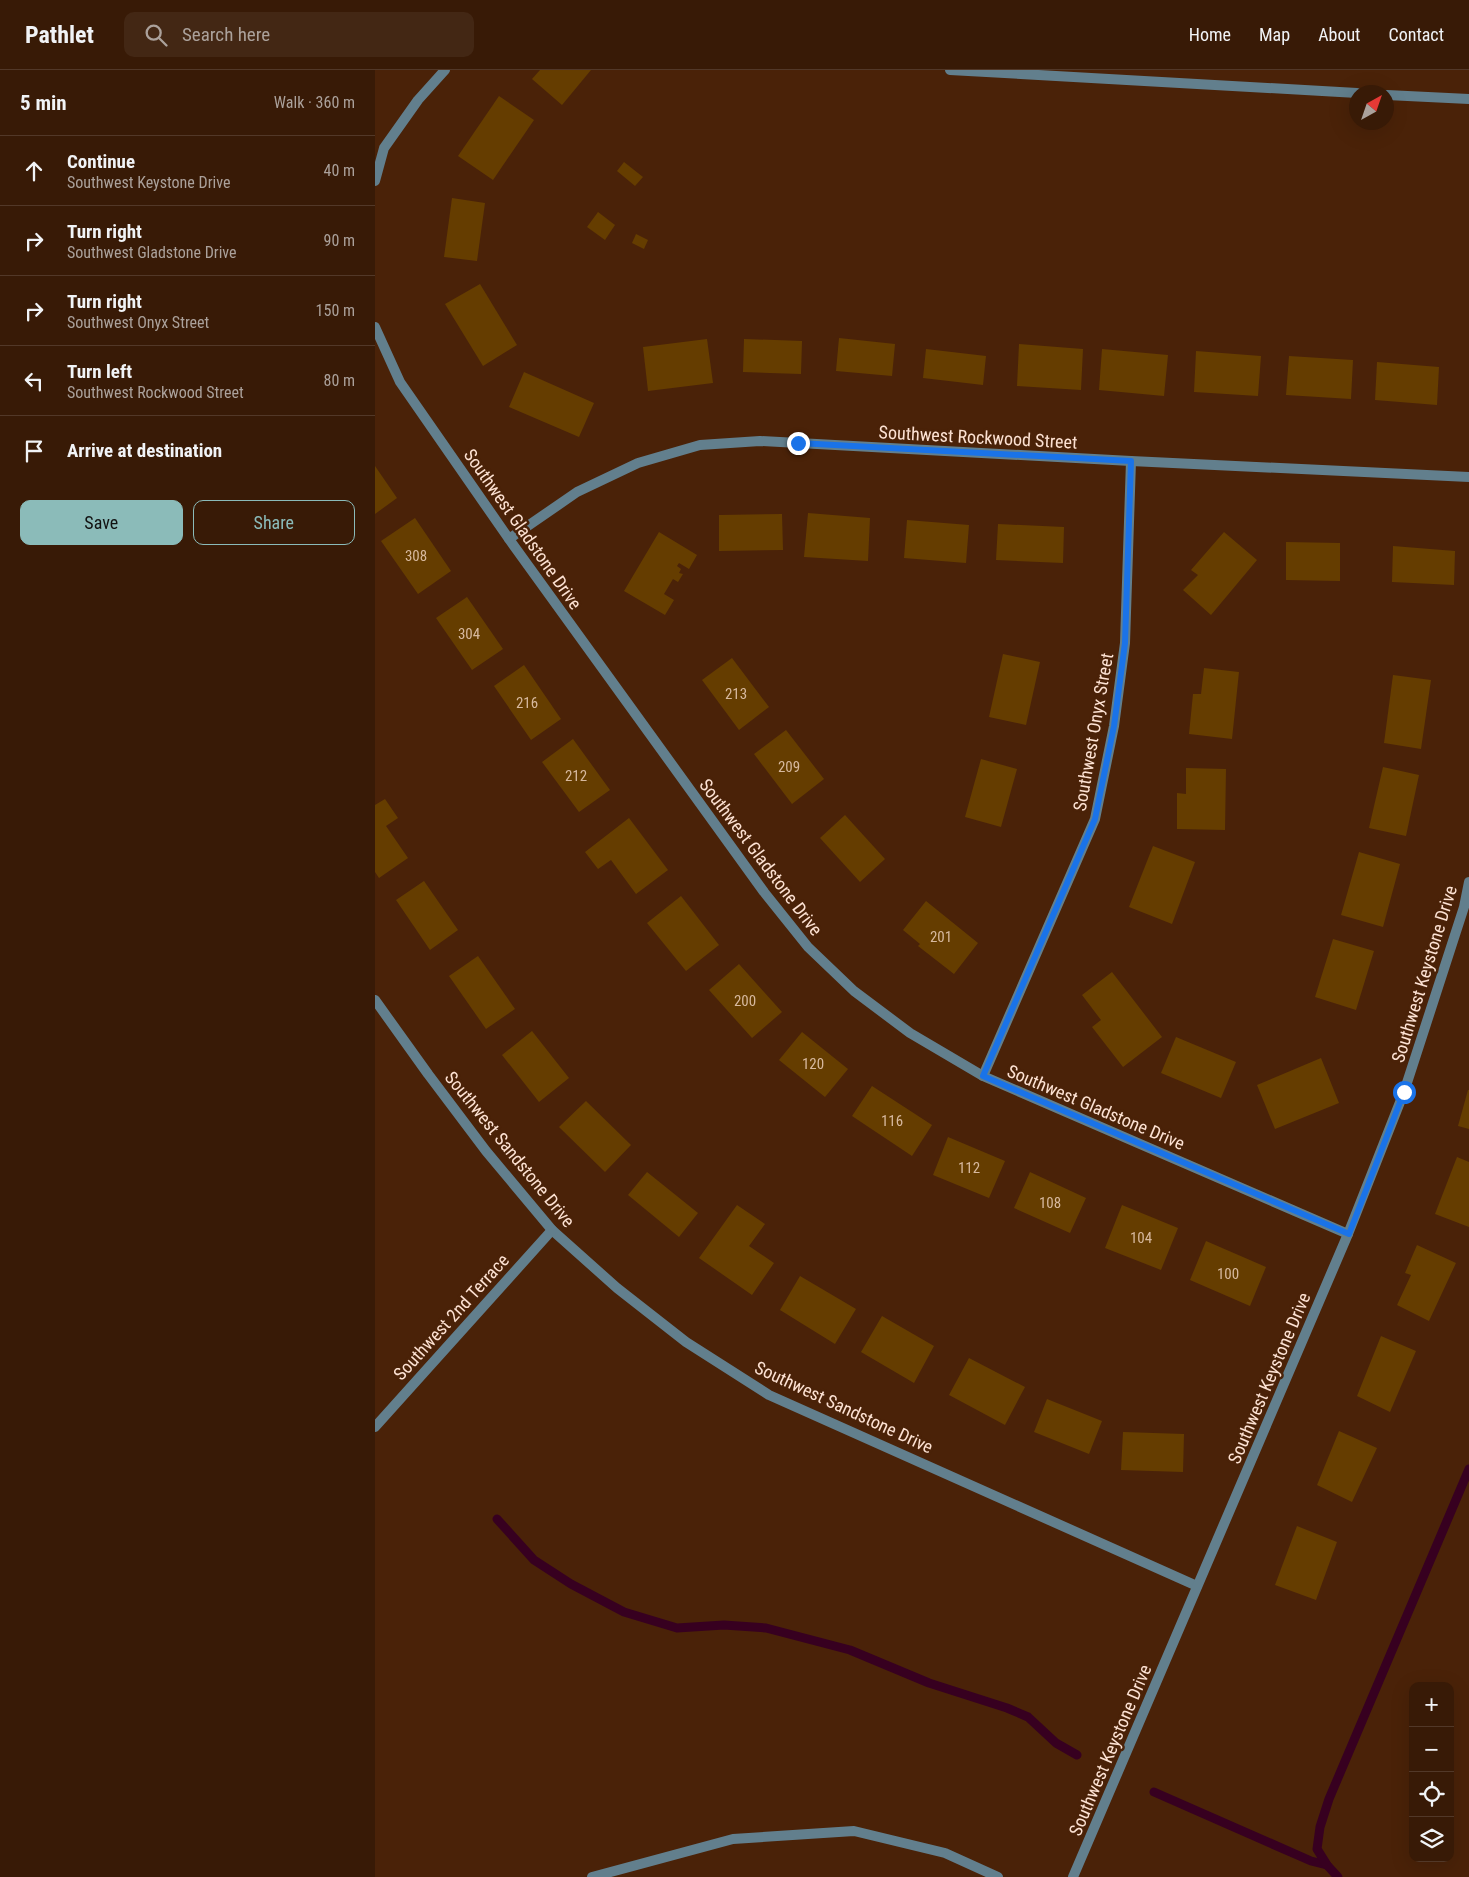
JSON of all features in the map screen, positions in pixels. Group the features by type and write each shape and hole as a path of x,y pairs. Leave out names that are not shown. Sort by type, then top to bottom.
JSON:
{"street":[{"path":"375,181 384,148 418,100 445,70"},
{"path":"950,70 1349,93"},
{"path":"1394,95 1469,99"},
{"name":"Southwest Gladstone Drive","path":"375,327 400,382 509,539 764,892 808,947 854,991 910,1033 983,1076 1349,1234"},
{"name":"Southwest Rockwood Street","path":"509,539 577,492 639,463 700,445 760,441 1469,477"},
{"name":"Southwest Onyx Street","path":"983,1076 1095,819 1114,726 1125,643 1131,461"},
{"name":"Southwest Keystone Drive","path":"1073,1877 1349,1234 1404,1092 1464,907 1469,882"},
{"name":"Southwest Sandstone Drive","path":"375,1000 486,1151 552,1230 617,1288 686,1342 769,1395 1197,1586"},
{"name":"Southwest 2nd Terrace","path":"375,1427 552,1230"},
{"path":"592,1877 733,1839 853,1831 945,1853 998,1877"}],"building":[{"path":"540,70 591,70 562,105 532,79"},
{"path":"499,96 534,120 493,180 458,156"},
{"path":"624,162 643,177 635,186 617,171"},
{"path":"452,198 485,203 477,261 444,257"},
{"path":"598,212 615,225 605,240 587,227"},
{"path":"636,234 648,240 644,249 632,243"},
{"path":"480,284 517,345 483,366 445,304"},
{"path":"839,338 895,344 892,376 836,371"},
{"path":"707,339 713,383 648,391 643,347"},
{"path":"744,339 802,341 801,374 743,372"},
{"path":"1019,344 1083,349 1081,390 1017,386"},
{"path":"926,349 986,356 983,385 923,378"},
{"path":"1102,349 1168,355 1164,396 1099,390"},
{"path":"1196,351 1261,356 1258,396 1194,392"},
{"path":"1289,356 1353,360 1351,399 1286,395"},
{"path":"1377,362 1439,367 1437,405 1375,400"},
{"path":"524,372 594,403 579,437 509,407"},
{"path":"375,466 397,498 375,514"},
{"path":"808,513 870,518 868,561 804,557"},
{"path":"782,514 783,550 719,551 719,515"},
{"path":"415,518 451,571 418,594 381,541"},
{"path":"907,520 969,525 966,563 904,558"},
{"path":"998,524 1064,527 1063,563 996,560"},
{"path":"659,532 697,555 689,569 679,563 677,566 681,569 679,573 683,574 678,582 673,579 664,594 674,600 665,615 624,591"},
{"path":"1224,532 1257,560 1211,615 1183,590 1198,575 1191,570"},
{"path":"1286,542 1340,543 1340,581 1286,580"},
{"path":"1393,546 1455,551 1454,585 1392,582"},
{"path":"467,597 503,649 472,670 436,618"},
{"path":"1003,654 1040,662 1026,725 989,717"},
{"path":"732,658 769,707 739,730 702,680"},
{"path":"524,665 561,719 531,740 494,686"},
{"path":"1204,668 1239,672 1232,739 1189,734 1193,694 1201,694"},
{"path":"1393,675 1431,680 1421,749 1384,743"},
{"path":"786,730 824,779 792,804 754,754"},
{"path":"573,739 610,790 579,812 542,762"},
{"path":"981,759 1017,769 1001,827 965,817"},
{"path":"1383,767 1419,775 1406,836 1369,828"},
{"path":"1186,768 1226,769 1225,830 1177,829 1177,793 1186,794"},
{"path":"385,799 398,818 386,826 408,858 379,878 375,872 375,805"},
{"path":"845,815 885,859 860,882 820,838"},
{"path":"629,818 668,870 636,894 611,860 598,869 585,852"},
{"path":"1153,846 1195,862 1172,924 1129,907"},
{"path":"1359,852 1400,864 1383,927 1341,915"},
{"path":"424,881 458,930 430,950 396,900"},
{"path":"681,896 719,945 686,971 647,923"},
{"path":"926,901 978,943 954,974 918,946 920,944 903,930"},
{"path":"1333,939 1374,951 1356,1010 1315,997"},
{"path":"478,956 515,1009 486,1029 449,976"},
{"path":"739,964 782,1012 752,1038 709,990"},
{"path":"1112,972 1162,1037 1123,1067 1092,1027 1101,1020 1082,995"},
{"path":"532,1031 569,1078 539,1102 502,1055"},
{"path":"802,1032 848,1069 825,1097 779,1060"},
{"path":"1176,1037 1236,1062 1221,1098 1161,1073"},
{"path":"1321,1058 1339,1103 1275,1129 1257,1085"},
{"path":"872,1086 932,1125 912,1156 852,1116"},
{"path":"1469,1090 1469,1129 1458,1126"},
{"path":"586,1101 631,1145 605,1172 559,1127"},
{"path":"948,1137 1005,1161 989,1198 933,1175"},
{"path":"1457,1157 1469,1162 1469,1227 1435,1214"},
{"path":"647,1172 698,1213 679,1237 628,1195"},
{"path":"1030,1172 1086,1198 1070,1233 1014,1208"},
{"path":"737,1205 765,1224 749,1246 774,1263 752,1295 699,1258"},
{"path":"1122,1205 1178,1228 1161,1270 1105,1248"},
{"path":"1206,1241 1266,1267 1250,1306 1190,1280"},
{"path":"1417,1245 1456,1263 1429,1321 1397,1305 1411,1275 1405,1273"},
{"path":"800,1276 856,1309 835,1344 780,1310"},
{"path":"882,1316 934,1346 914,1383 861,1352"},
{"path":"1381,1336 1416,1351 1390,1412 1357,1396"},
{"path":"969,1358 1025,1387 1005,1425 949,1395"},
{"path":"1047,1399 1102,1421 1089,1454 1034,1432"},
{"path":"1339,1431 1377,1448 1352,1502 1317,1485"},
{"path":"1123,1432 1184,1434 1183,1472 1121,1470"},
{"path":"1297,1526 1337,1542 1316,1600 1275,1585"}],"waterway":[{"path":"1338,1877 1327,1865 1317,1849 1320,1827 1329,1799 1469,1469"},
{"path":"497,1519 534,1560 571,1584 624,1612 677,1628 724,1625 766,1628 850,1650 929,1683 1007,1708 1028,1717 1056,1743 1077,1755"},
{"path":"1154,1792 1311,1861 1327,1865"}],"route":[{"path":"798,443 1131,461 1125,643 1114,726 1095,819 983,1076 1349,1234 1404,1092"}]}
